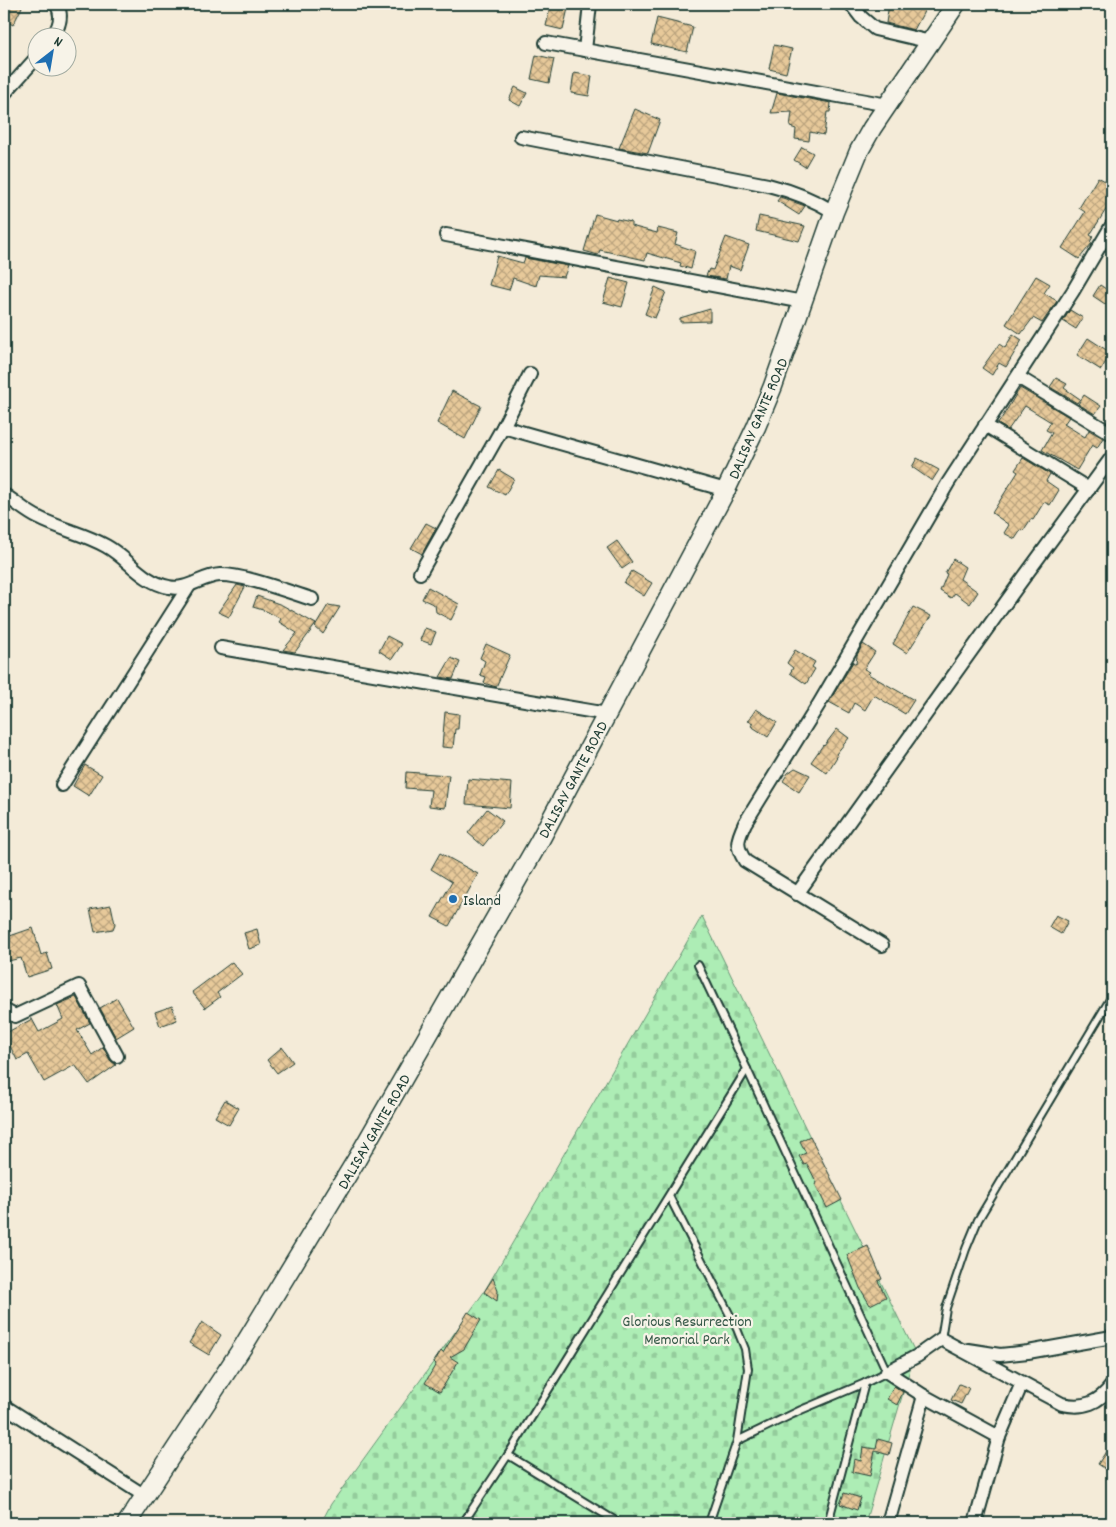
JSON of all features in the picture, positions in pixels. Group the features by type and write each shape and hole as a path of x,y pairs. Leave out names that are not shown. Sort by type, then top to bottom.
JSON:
{"main road":[{"name":"DALISAY GANTE ROAD","path":"127,1523 244,1345 357,1159 539,842 726,490 756,427 773,386 834,212 860,151 888,104 956,4"}],"street":[{"path":"56,4 61,16 57,28"},
{"path":"585,50 590,4"},
{"path":"851,4 861,17 875,29 931,42"},
{"path":"546,43 888,104"},
{"path":"4,94 28,67"},
{"path":"522,138 785,189 816,201 834,212"},
{"path":"882,945 745,861 738,849 738,838 745,823 819,704 944,491 1110,234"},
{"path":"446,235 803,302"},
{"path":"420,573 502,428 530,374"},
{"path":"1018,377 1112,434"},
{"path":"985,425 1089,489"},
{"path":"502,428 726,490"},
{"path":"797,894 972,648 1112,458"},
{"path":"4,495 38,518 103,544 120,554 142,575 158,584 177,588 189,586 204,578 221,575 238,577 312,599"},
{"path":"62,784 189,586"},
{"path":"221,648 607,714"},
{"path":"4,1010 15,1016 79,986 117,1056"},
{"path":"956,1348 1000,1355 1112,1337"},
{"path":"998,1438 924,1396 887,1372 942,1339 1062,1404 1075,1407 1090,1404 1105,1395 1112,1385"},
{"path":"975,1523 998,1438 1022,1383"},
{"path":"888,1523 924,1396"},
{"path":"4,1406 145,1496"}],"lane":[{"path":"698,964 887,1372 737,1440"},
{"path":"942,1339 946,1308 978,1220 1112,996"},
{"path":"462,1523 508,1455 747,1069"},
{"path":"670,1196 737,1329 748,1369 737,1440 709,1523"},
{"path":"828,1523 865,1383"},
{"path":"508,1455 619,1523"}],"green space":[{"name":"Glorious Resurrection Memorial Park","path":"702,916 915,1352 865,1523 321,1523 331,1504 484,1292"}],"building":[{"path":"10,4 22,7 13,25 4,20"},
{"path":"551,4 569,4 563,30 546,26"},
{"path":"889,4 928,4 914,30 886,23"},
{"path":"657,18 693,27 687,52 651,44"},
{"path":"774,45 792,49 786,73 769,69"},
{"path":"536,55 554,59 549,83 531,79"},
{"path":"574,73 592,76 589,96 571,93"},
{"path":"515,87 527,93 520,106 509,100"},
{"path":"777,93 831,103 830,112 827,112 824,135 810,132 809,141 795,139 796,129 790,127 792,112 771,113"},
{"path":"635,109 660,120 648,153 619,148"},
{"path":"802,147 813,153 805,167 794,160"},
{"path":"1098,177 1112,185 1112,200 1090,235 1093,237 1090,242 1092,243 1079,259 1062,248 1085,212 1079,208"},
{"path":"780,197 805,206 799,215 777,201"},
{"path":"595,214 631,222 631,226 657,233 658,228 678,233 675,244 695,251 691,269 680,266 681,263 647,253 645,260 600,250 598,255 584,251"},
{"path":"759,216 805,226 799,241 756,231"},
{"path":"726,237 749,245 740,270 729,266 726,279 706,276 709,269 713,270"},
{"path":"497,256 523,263 525,258 568,266 564,277 539,275 536,286 513,278 509,290 489,285"},
{"path":"1036,276 1050,284 1044,293 1057,301 1042,323 1033,318 1021,334 1006,324"},
{"path":"610,278 629,283 622,307 603,302"},
{"path":"1100,285 1112,293 1112,299 1108,306 1093,296"},
{"path":"655,287 666,292 655,318 645,314"},
{"path":"710,309 710,321 680,322 680,318"},
{"path":"1070,310 1083,318 1076,329 1063,321"},
{"path":"1013,334 1022,340 1006,367 999,363 992,375 982,368 999,344 1005,348"},
{"path":"1088,338 1111,353 1101,370 1077,355"},
{"path":"1056,378 1067,384 1064,388 1080,399 1077,403 1050,387"},
{"path":"1020,388 1069,417 1064,424 1085,437 1089,430 1103,438 1097,448 1092,445 1077,470 1042,450 1052,433 1046,430 1051,422 1025,406 1008,430 998,424"},
{"path":"452,391 481,406 465,439 437,423"},
{"path":"1084,395 1101,406 1095,414 1078,404"},
{"path":"917,458 939,470 932,481 912,467"},
{"path":"1023,458 1050,474 1046,481 1059,490 1050,505 1044,502 1033,520 1031,519 1015,539 1004,533 1009,525 992,513 1018,472 1015,470"},
{"path":"499,470 514,479 505,495 489,487"},
{"path":"426,523 436,528 422,554 411,548"},
{"path":"617,541 632,562 622,569 607,548"},
{"path":"953,559 965,567 960,579 978,592 970,604 955,593 951,598 940,591 947,574 945,573"},
{"path":"632,571 652,583 644,596 624,583"},
{"path":"237,585 245,587 229,617 218,612"},
{"path":"428,587 459,604 451,620 436,612 435,605 422,599"},
{"path":"257,596 282,605 316,624 295,652 283,650 297,633 279,622 281,619 253,607"},
{"path":"328,605 340,607 323,634 315,627"},
{"path":"913,607 931,616 907,653 893,644"},
{"path":"425,628 436,632 431,644 420,640"},
{"path":"387,636 402,644 392,659 379,651"},
{"path":"486,644 510,655 496,687 484,683 486,677 480,675 485,661 480,658"},
{"path":"863,644 875,652 864,669 870,672 868,674 914,700 905,714 874,695 865,710 854,703 849,713 829,702 853,662 856,664 857,655"},
{"path":"795,650 815,662 812,667 815,669 806,684 790,673 793,668 787,663"},
{"path":"451,658 460,662 453,679 440,677"},
{"path":"756,709 777,722 768,737 751,726 753,723 748,721"},
{"path":"445,712 459,714 458,729 455,729 453,748 442,747"},
{"path":"837,729 849,738 836,754 838,755 827,773 811,762"},
{"path":"85,765 102,775 89,796 73,786"},
{"path":"795,768 810,775 799,792 783,781 788,773"},
{"path":"406,772 449,775 445,808 429,806 431,790 405,788"},
{"path":"468,779 512,783 510,808 466,804"},
{"path":"487,809 503,821 483,846 468,833"},
{"name":"Island","path":"440,853 478,874 449,926 432,917 452,882 431,869"},
{"path":"111,905 115,924 113,929 95,932 90,909"},
{"path":"1056,915 1068,921 1061,934 1049,927"},
{"path":"33,928 41,955 47,953 52,969 27,977 21,958 4,962 4,938"},
{"path":"257,929 261,945 249,949 244,933"},
{"path":"232,962 242,974 217,993 220,997 205,1008 192,992"},
{"path":"76,997 90,1023 77,1030 92,1055 103,1047 110,1060 116,1065 89,1084 75,1065 44,1082 28,1054 17,1060 4,1034 32,1019 39,1032 63,1019 57,1005"},
{"path":"117,998 134,1027 116,1038 100,1008"},
{"path":"172,1006 177,1020 160,1026 155,1012"},
{"path":"282,1047 293,1062 277,1073 267,1060"},
{"path":"225,1100 239,1108 229,1125 215,1117"},
{"path":"810,1136 842,1200 827,1208 807,1164 804,1165 799,1156 806,1153 800,1141"},
{"path":"868,1246 882,1279 878,1281 886,1297 870,1305 860,1288 847,1255"},
{"path":"493,1278 498,1291 497,1301 484,1292"},
{"path":"468,1312 481,1320 464,1349 450,1357 458,1362 440,1392 425,1383 436,1364 434,1362 441,1351 443,1353"},
{"path":"202,1322 221,1335 209,1355 189,1343"},
{"path":"959,1384 969,1388 961,1404 951,1400"},
{"path":"894,1386 903,1392 897,1405 887,1399"},
{"path":"878,1439 892,1443 889,1455 875,1451 870,1476 852,1472 854,1459 861,1461 863,1447 876,1449"},
{"path":"1112,1442 1112,1473 1098,1464"},
{"path":"844,1493 861,1498 857,1510 840,1504"}],"place":[{"name":"Island","path":"453,899"}]}
